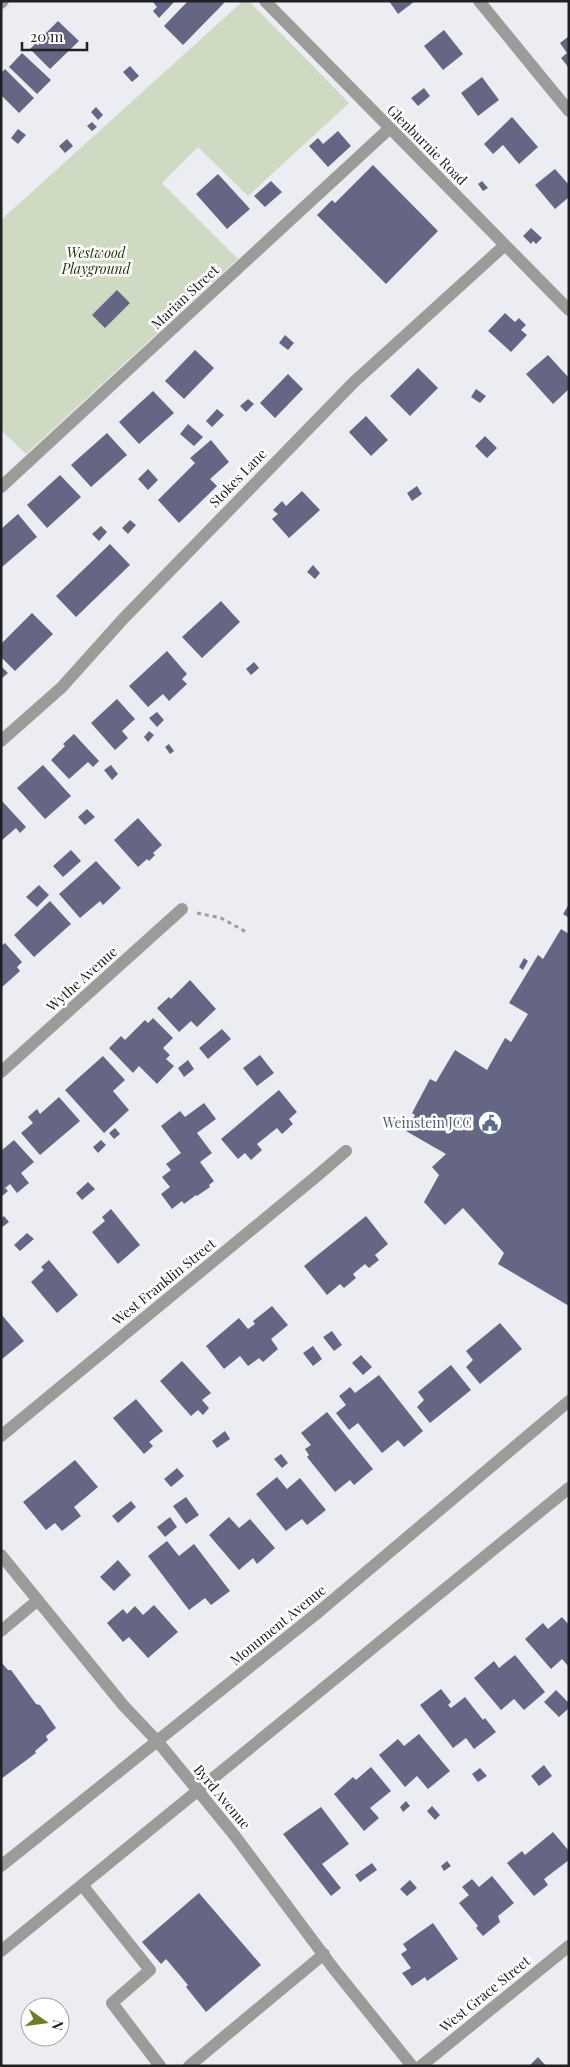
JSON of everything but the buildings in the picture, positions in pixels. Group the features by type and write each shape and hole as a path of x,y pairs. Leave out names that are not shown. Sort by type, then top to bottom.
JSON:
{"street":[{"name":"Glenburnie Road","path":"265,1 569,310"},
{"path":"479,1 569,111"},
{"name":"Marian Street","path":"1,487 390,128"},
{"name":"Stokes Lane","path":"1,741 62,687 130,612 354,382 505,245"},
{"name":"Wythe Avenue","path":"1,1072 182,909"},
{"name":"West Franklin Street","path":"1,1436 346,1151"},
{"name":"Monument Avenue","path":"1,1866 321,1610 569,1400"},
{"path":"1,1951 569,1488"},
{"name":"Byrd Avenue","path":"1,1555 123,1705 158,1742 235,1836 334,1969 412,2066"},
{"path":"1,1631 38,1600"},
{"path":"82,1885 150,1970 112,2003 160,2066"},
{"name":"West Grace Street","path":"421,2066 569,1946"},
{"path":"189,2066 324,1954"}],"path":[{"path":"182,909 221,918 248,933"}],"green space":[{"name":"Westwood Playground","path":"243,1 249,1 349,103 248,196 198,147 162,183 238,259 26,454 1,430 1,220"}],"place":[{"name":"Weinstein JCC","path":"490,1123"}]}
